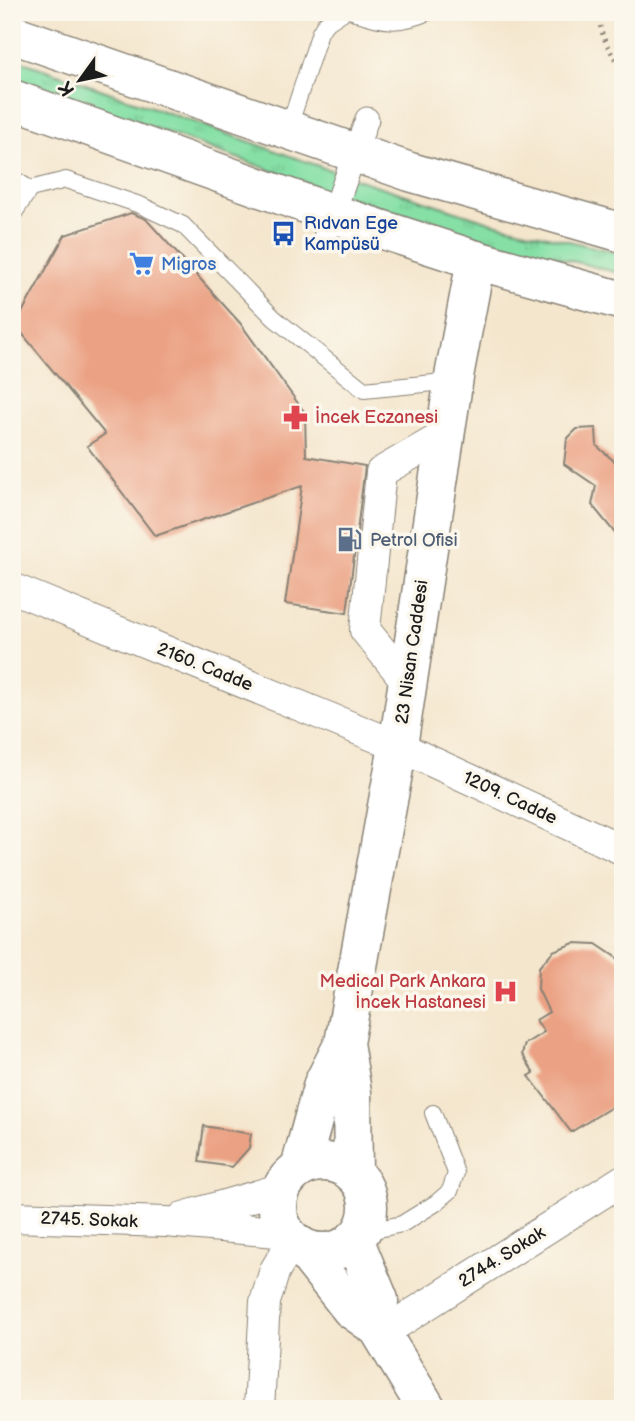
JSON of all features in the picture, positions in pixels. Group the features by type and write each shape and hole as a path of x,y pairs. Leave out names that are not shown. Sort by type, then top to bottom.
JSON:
{"main road":[{"path":"12,34 288,130 361,136 410,172 623,233"},
{"path":"12,99 330,225 476,260 623,301"},
{"name":"23 Nisan Caddesi","path":"292,1178 323,1084 344,1044 398,746 445,435 476,260"},
{"name":"23 Nisan Caddesi","path":"344,1044 352,1092 353,1174"},
{"path":"294,1240 313,1251 327,1252 340,1249 357,1236 366,1221 367,1198 362,1185 353,1174 341,1166 313,1163 292,1178 279,1211 294,1240 351,1309 379,1331 427,1409"},
{"path":"357,1236 379,1300 379,1331"}],"street":[{"path":"330,225 361,136"},
{"path":"407,682 365,630 381,472 445,435"},
{"name":"2160. Cadde","path":"12,588 398,746"},
{"name":"1209. Cadde","path":"398,746 623,849"},
{"name":"2745. Sokak","path":"166,1222 292,1178"},
{"name":"2744. Sokak","path":"379,1331 623,1180"},
{"name":"2745. Sokak","path":"12,1217 166,1222 294,1240"},
{"path":"259,1409 265,1302 275,1270 294,1240"}],"lane":[{"path":"288,130 320,32 325,24 343,12"},
{"path":"355,12 384,22 403,20 428,12"},
{"path":"12,178 30,189"},
{"path":"12,216 30,189 66,180 140,205 183,225 274,318 364,390 454,381"},
{"path":"357,1236 402,1224 450,1191 456,1173 433,1113"}],"path":[{"path":"599,12 599,21 608,48 623,71"}],"green space":[{"path":"12,58 347,176 493,223 623,254 623,274 481,238 340,195 12,77"}],"building":[{"path":"131,213 146,219 240,323 305,413 306,456 365,466 347,613 285,604 302,486 155,536 87,446 105,434 15,325 65,235"},
{"path":"596,428 597,446 623,469 623,543 592,505 596,486 564,464 567,439 577,429"},
{"path":"574,943 596,944 623,962 623,1100 571,1132 529,1076 534,1073 522,1054 525,1044 544,1032 536,1020 549,1012 538,989 539,967 553,951"},
{"path":"204,1126 251,1134 249,1148 232,1167 199,1162"}],"place":[{"name":"Rıdvan Ege Kampüsü","path":"284,233"},
{"name":"Migros","path":"141,264"},
{"name":"İncek Eczanesi","path":"295,417"},
{"name":"Petrol Ofisi","path":"350,540"},
{"name":"Medical Park Ankara İncek Hastanesi","path":"506,991"}]}
